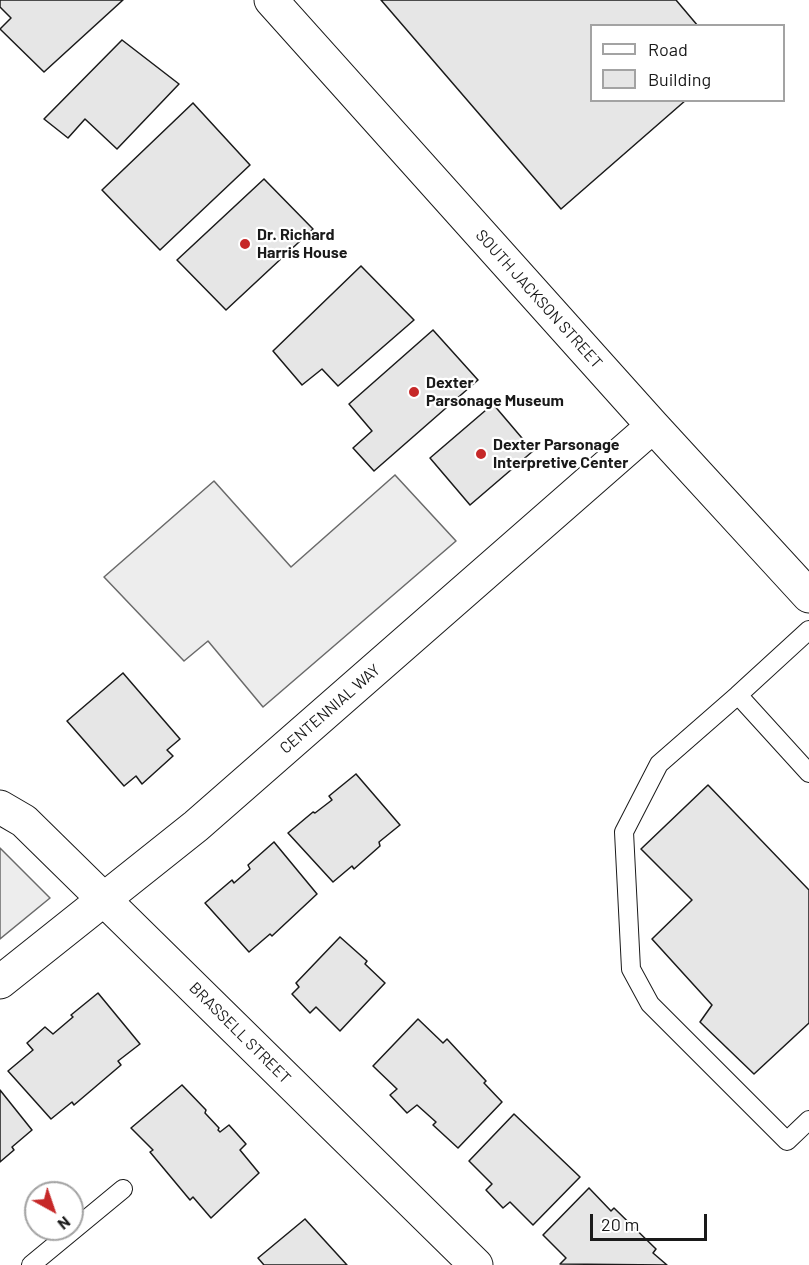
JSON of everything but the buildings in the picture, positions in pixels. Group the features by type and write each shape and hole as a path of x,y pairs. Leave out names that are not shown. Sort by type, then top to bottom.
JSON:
{"street":[{"name":"SOUTH JACKSON STREET","path":"271,0 653,426 809,596"},
{"name":"CENTENNIAL WAY","path":"0,982 196,826 653,426"},
{"name":"BRASSELL STREET","path":"0,807 24,821 476,1265"}],"lane":[{"path":"809,630 659,764 624,832 631,969 650,1004 787,1141 809,1120"},
{"path":"738,695 809,773"},
{"path":"31,1265 123,1189"}],"shaded area":[{"path":"395,475 456,541 263,707 208,641 184,661 104,577 214,481 291,567"},
{"path":"0,848 50,898 0,939"}],"place":[{"name":"Dr. Richard Harris House","path":"245,244"},
{"name":"Dexter Parsonage Museum","path":"414,392"},
{"name":"Dexter Parsonage Interpretive Center","path":"481,454"}]}
